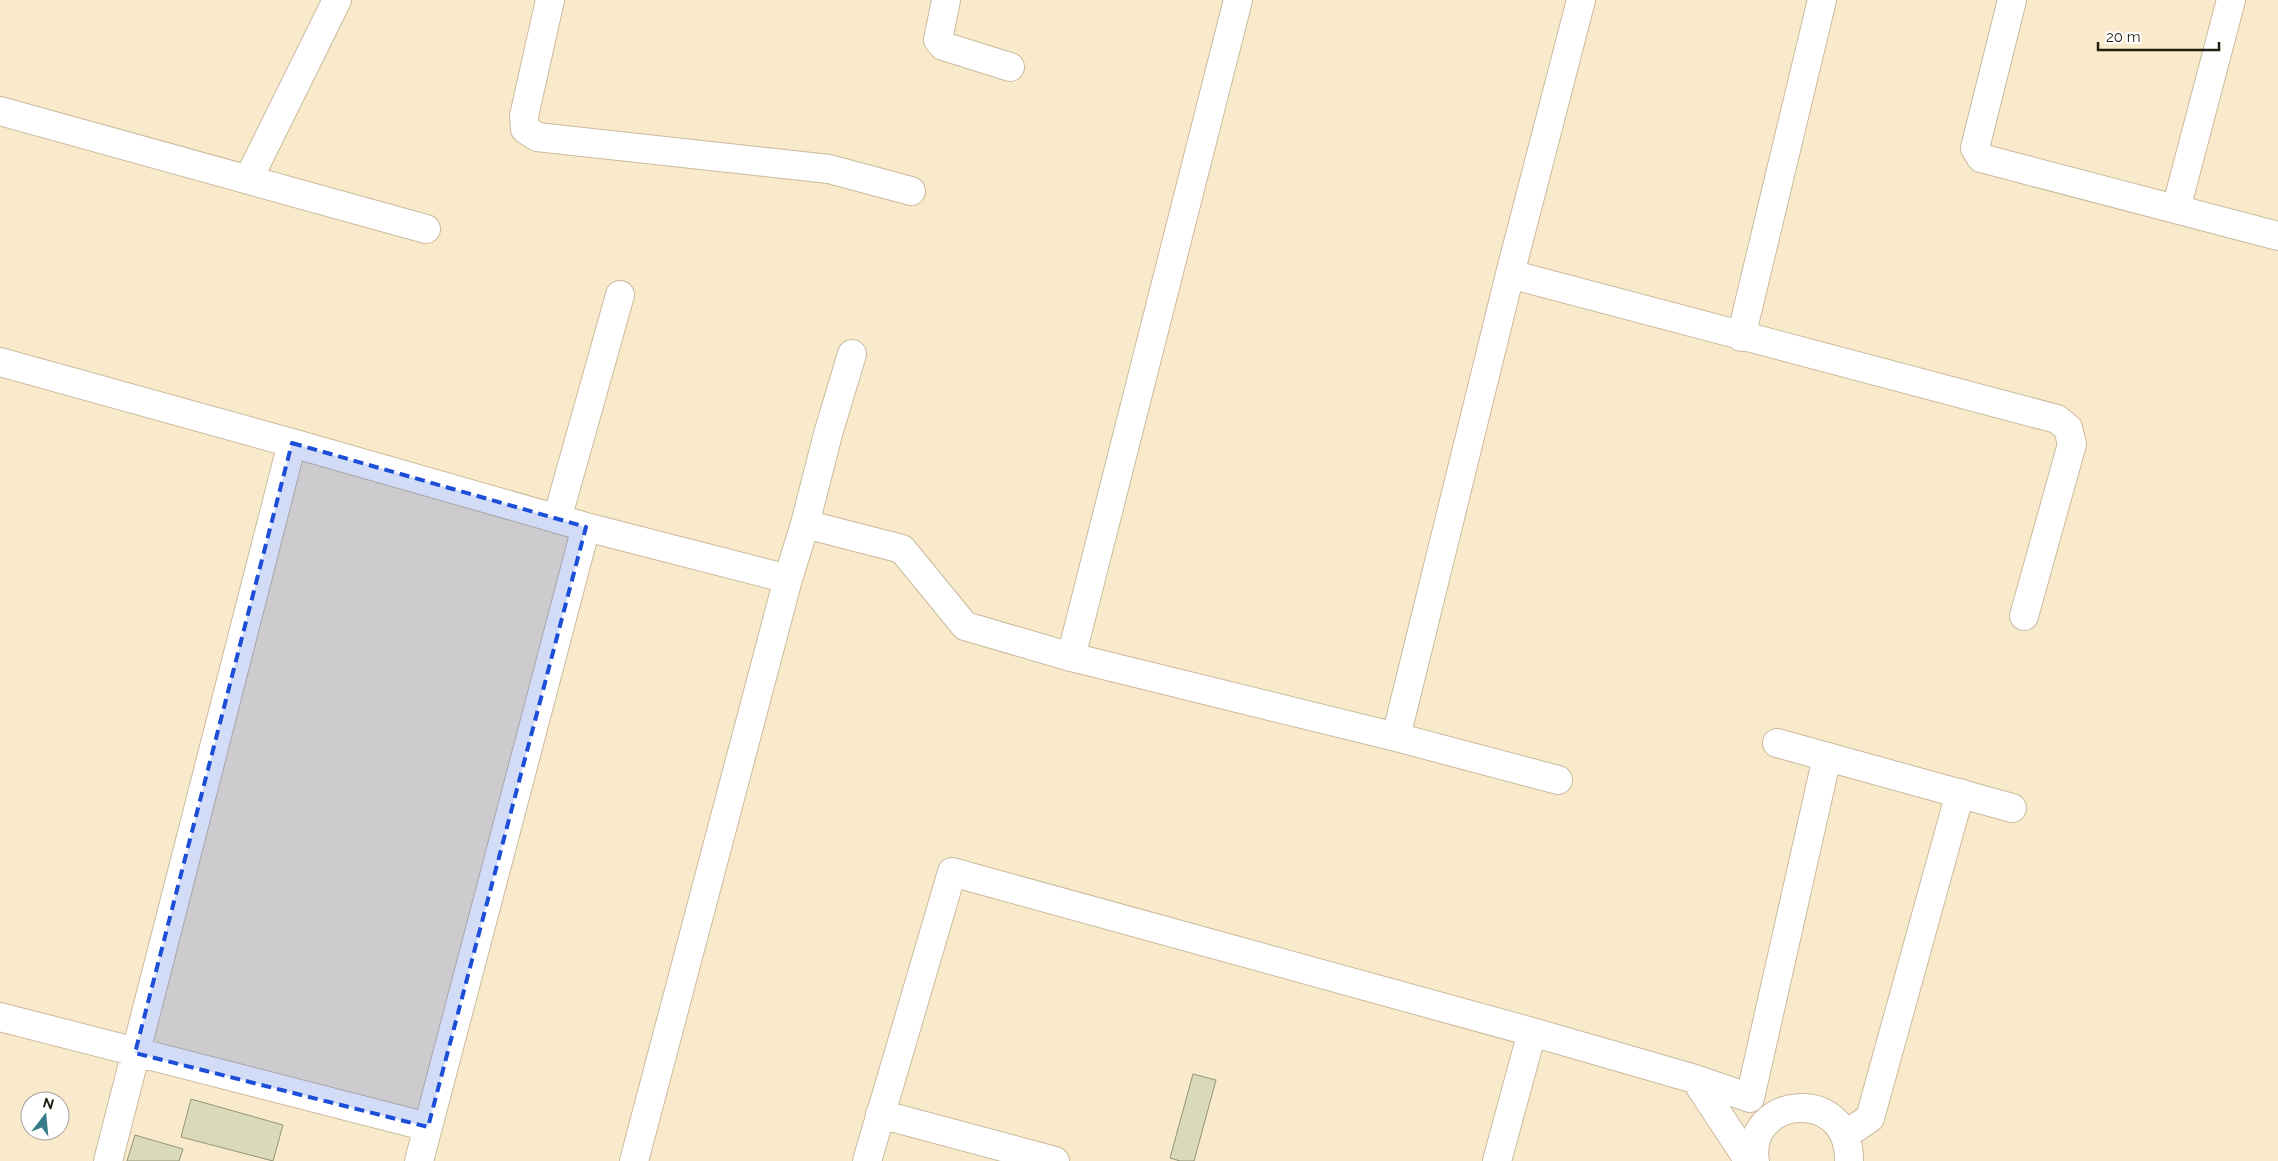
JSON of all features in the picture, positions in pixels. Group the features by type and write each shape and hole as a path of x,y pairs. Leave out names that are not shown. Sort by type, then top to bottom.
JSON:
{"street":[{"path":"248,180 337,0"},
{"path":"550,0 524,116 525,129 537,137 829,169 911,191"},
{"path":"946,0 938,31 938,40 943,46 1010,67"},
{"path":"1071,657 1238,0"},
{"path":"1396,736 1510,274 1582,0"},
{"path":"1741,337 1822,0"},
{"path":"2012,0 1974,148 1977,154 1982,158 2278,236"},
{"path":"2176,208 2231,0"},
{"path":"0,111 426,230"},
{"path":"1510,274 1741,337 2057,419 2068,428 2072,444 2024,616"},
{"path":"557,519 620,296"},
{"path":"634,1161 788,579 852,354"},
{"path":"0,362 586,527 788,579"},
{"path":"108,1161 292,443"},
{"path":"805,524 902,549 965,626 1071,657 1396,736 1558,780"},
{"path":"419,1161 586,527"},
{"path":"1777,743 2012,808"},
{"path":"1750,1098 1827,757"},
{"path":"1755,1161 1756,1139 1764,1126 1775,1115 1788,1109 1803,1107 1818,1110 1832,1117 1847,1148 1870,1118 1960,793"},
{"path":"867,1161 952,872 1532,1032 1696,1079 1788,1109"},
{"path":"0,1017 428,1127"},
{"path":"1497,1161 1532,1032"},
{"path":"1696,1079 1749,1161"},
{"path":"880,1114 1055,1161"}],"highlighted area":[{"path":"292,443 586,527 428,1127 135,1053"}],"building":[{"path":"1193,1074 1216,1080 1194,1161 1180,1161 1170,1158"},
{"path":"191,1099 283,1125 273,1161 181,1137"},
{"path":"135,1135 183,1149 179,1161 127,1161"}]}
